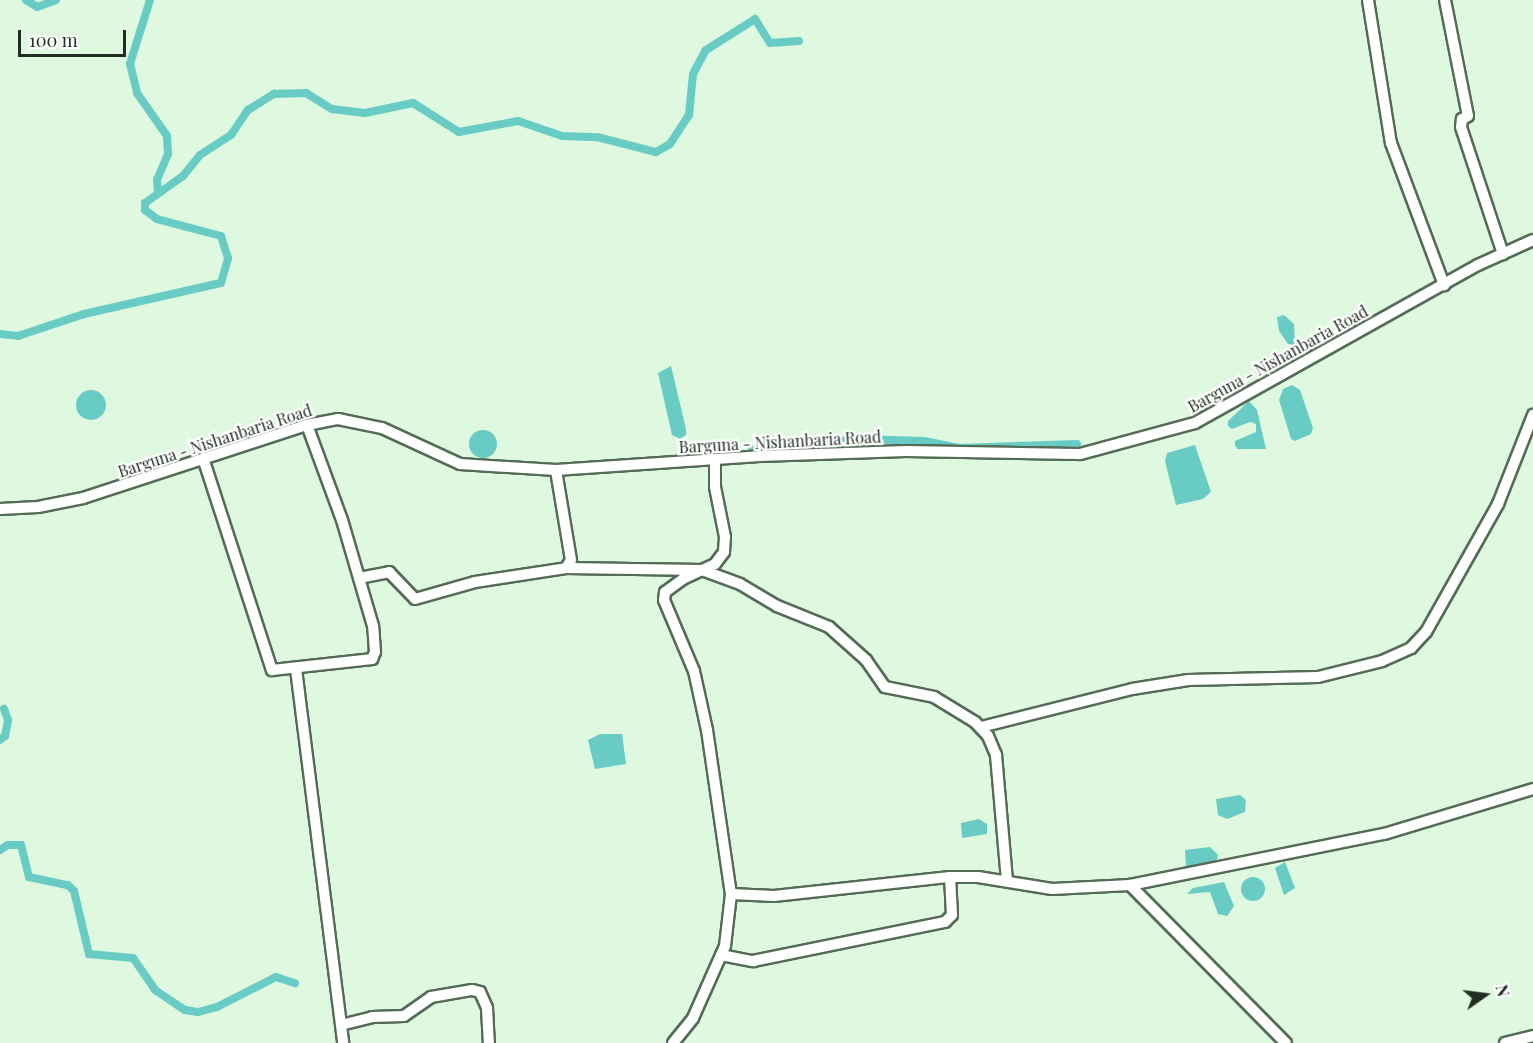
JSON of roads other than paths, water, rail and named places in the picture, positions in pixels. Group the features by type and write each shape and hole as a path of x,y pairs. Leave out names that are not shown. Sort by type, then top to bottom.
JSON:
{"street":[{"path":"1368,0 1391,143 1444,285"},
{"path":"1445,0 1468,116 1462,119 1461,127 1503,254"},
{"name":"Barguna - Nishanbaria Road","path":"0,509 38,507 83,498 204,462 307,425 338,419 382,428 460,464 556,470 715,459 906,451 1061,455 1135,442 1195,423 1444,285 1533,240"},
{"path":"981,728 1132,689 1188,680 1318,677 1382,661 1411,648 1431,623 1498,504 1533,415"},
{"path":"204,462 268,664 277,671 374,656 373,626 307,425"},
{"path":"673,1043 693,1018 721,955 731,894 708,730 694,671 664,600 665,592 715,564 724,552 725,537 715,487 715,459"},
{"path":"556,470 571,560 566,567"},
{"path":"359,578 389,572 415,598 475,582 566,567 702,570 740,584 777,606 829,627 866,660 885,687 934,697 981,728 996,755 1007,881"},
{"path":"296,669 343,1043"},
{"path":"731,894 774,896 950,877 1007,881 1052,889 1130,885 1384,834 1533,789"},
{"path":"721,955 753,961 945,922 952,915 950,877"},
{"path":"1130,885 1286,1043"},
{"path":"341,1025 372,1017 404,1016 431,997 472,990 480,992 488,1008 489,1043"},
{"path":"1505,1043 1533,1036"}],"water":[{"path":"1284,315 1294,324 1295,345 1288,344 1279,331 1277,317"},
{"path":"671,366 686,429 686,435 680,439 672,435 658,373"},
{"path":"1292,385 1300,390 1313,428 1311,434 1295,441 1291,439 1279,400 1283,389"},
{"path":"91,390 102,394 106,405 102,416 91,420 80,416 76,405 80,394"},
{"path":"1249,401 1257,410 1266,449 1237,449 1235,445 1235,441 1256,432 1256,424 1250,422 1232,429 1228,426 1228,421"},
{"path":"483,430 493,434 497,444 493,454 483,458 473,454 469,444 473,434"},
{"path":"1195,445 1211,492 1203,499 1176,505 1165,461 1167,453"},
{"path":"600,734 622,734 626,764 595,769 588,740"},
{"path":"1240,795 1246,800 1245,812 1227,819 1218,815 1216,799"},
{"path":"979,819 987,824 987,834 962,838 961,823"},
{"path":"1210,847 1218,855 1216,864 1186,867 1185,850"},
{"path":"1285,862 1295,888 1284,895 1275,868"},
{"path":"1253,877 1261,881 1265,889 1261,897 1253,901 1245,897 1241,889 1245,881"},
{"path":"1224,882 1234,906 1227,916 1218,914 1210,892 1187,894 1193,888"}],"waterway":[{"path":"26,0 37,7 56,0"},
{"path":"150,0 130,64 137,93 167,136 168,154 157,180 158,192"},
{"path":"0,334 18,336 84,314 221,283 228,258 221,236 157,219 145,210 145,203 183,176 200,155 231,135 248,110 274,94 306,93 332,109 365,113 413,103 459,132 518,121 562,136 597,137 656,152 670,144 689,115 693,74 706,50 755,19 770,43 799,41"},
{"path":"752,450 861,439 924,441 960,448 1077,444"},
{"path":"0,740 5,736 8,720 4,709"},
{"path":"0,850 8,845 21,845 29,877 68,885 74,891 89,954 133,958 155,990 185,1010 198,1012 217,1007 276,977 295,983"}]}
